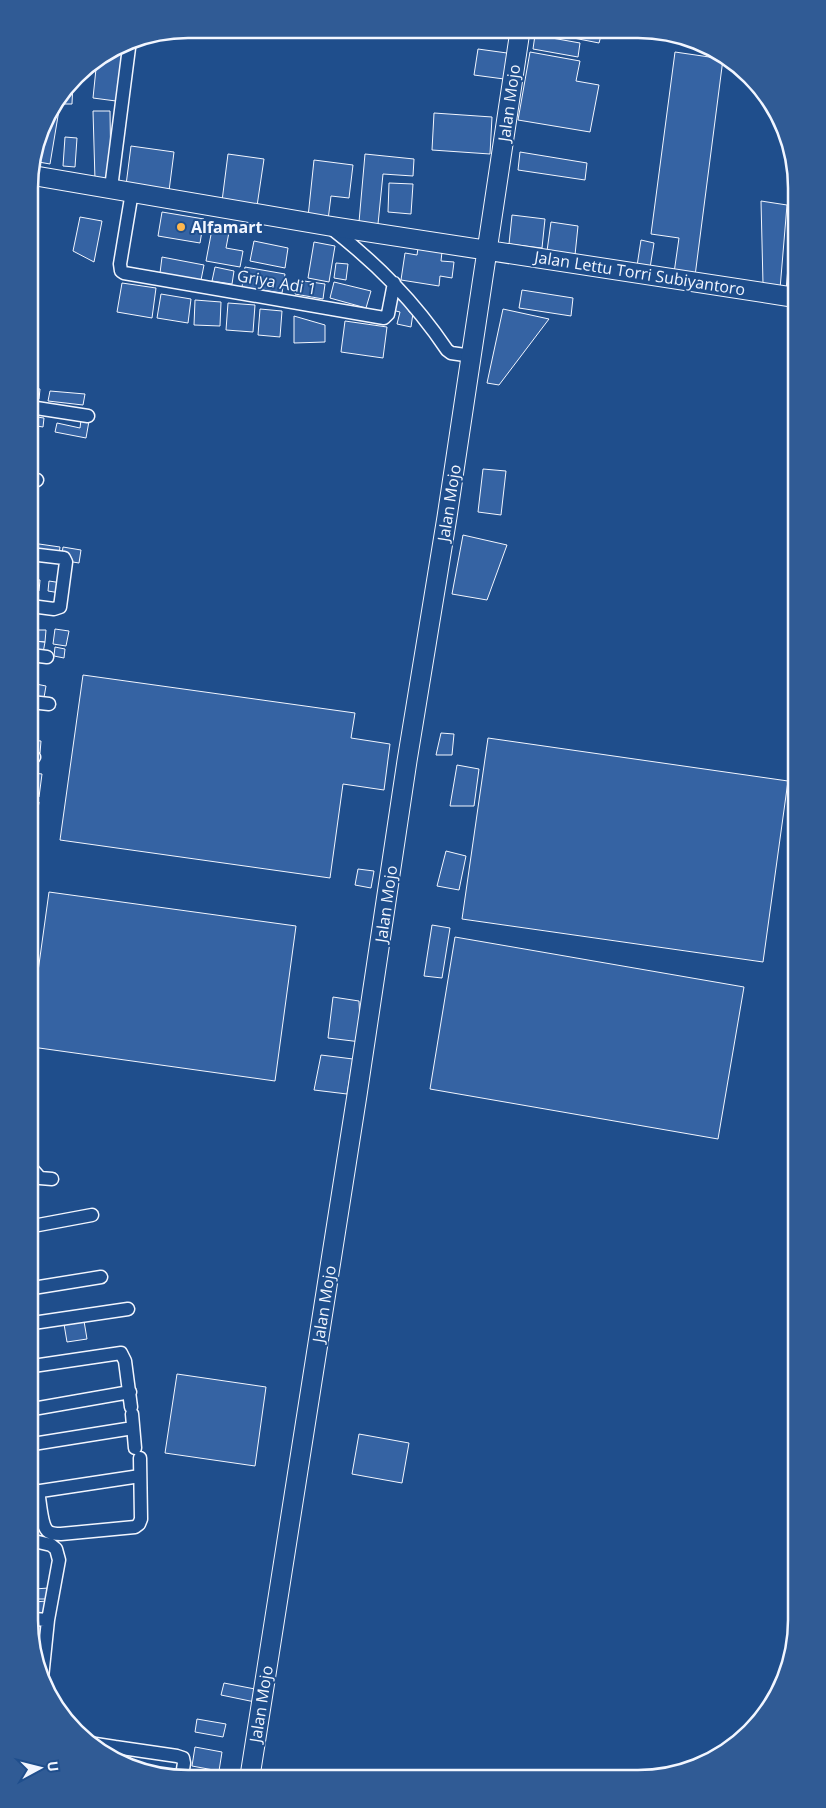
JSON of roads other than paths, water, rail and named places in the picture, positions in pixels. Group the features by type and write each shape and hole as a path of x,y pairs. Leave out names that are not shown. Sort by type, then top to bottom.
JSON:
{"street":[{"name":"Jalan Mojo","path":"251,1770 358,1095 409,751 464,355 488,249 519,38"},
{"path":"111,188 129,50"},
{"name":"Jalan Lettu Torri Subiyantoro","path":"38,177 329,226 788,296"},
{"name":"Griya Adi 1","path":"132,192 120,264 121,270 124,273 384,318 388,314 394,283"},
{"path":"329,226 365,255 394,283 411,302 447,350 464,355"},
{"path":"38,408 88,416"},
{"path":"38,555 64,558 66,562 60,607 54,609 38,607"},
{"path":"38,656 47,657"},
{"path":"38,703 49,704"},
{"path":"38,1176 40,1178 52,1178"},
{"path":"38,1225 92,1215"},
{"path":"38,1287 101,1277"},
{"path":"38,1322 128,1310"},
{"path":"38,1365 121,1353 125,1360 130,1392 140,1476 141,1519 135,1527 52,1534 46,1530 38,1501"},
{"path":"38,1407 130,1392"},
{"path":"38,1443 133,1428"},
{"path":"38,1492 140,1476"},
{"path":"38,1542 50,1545 56,1549 59,1555 48,1620 44,1661"},
{"path":"38,1619 48,1620"},
{"path":"115,1751 177,1756 183,1758 183,1770"}],"place":[{"name":"Alfamart","path":"181,227"}]}
